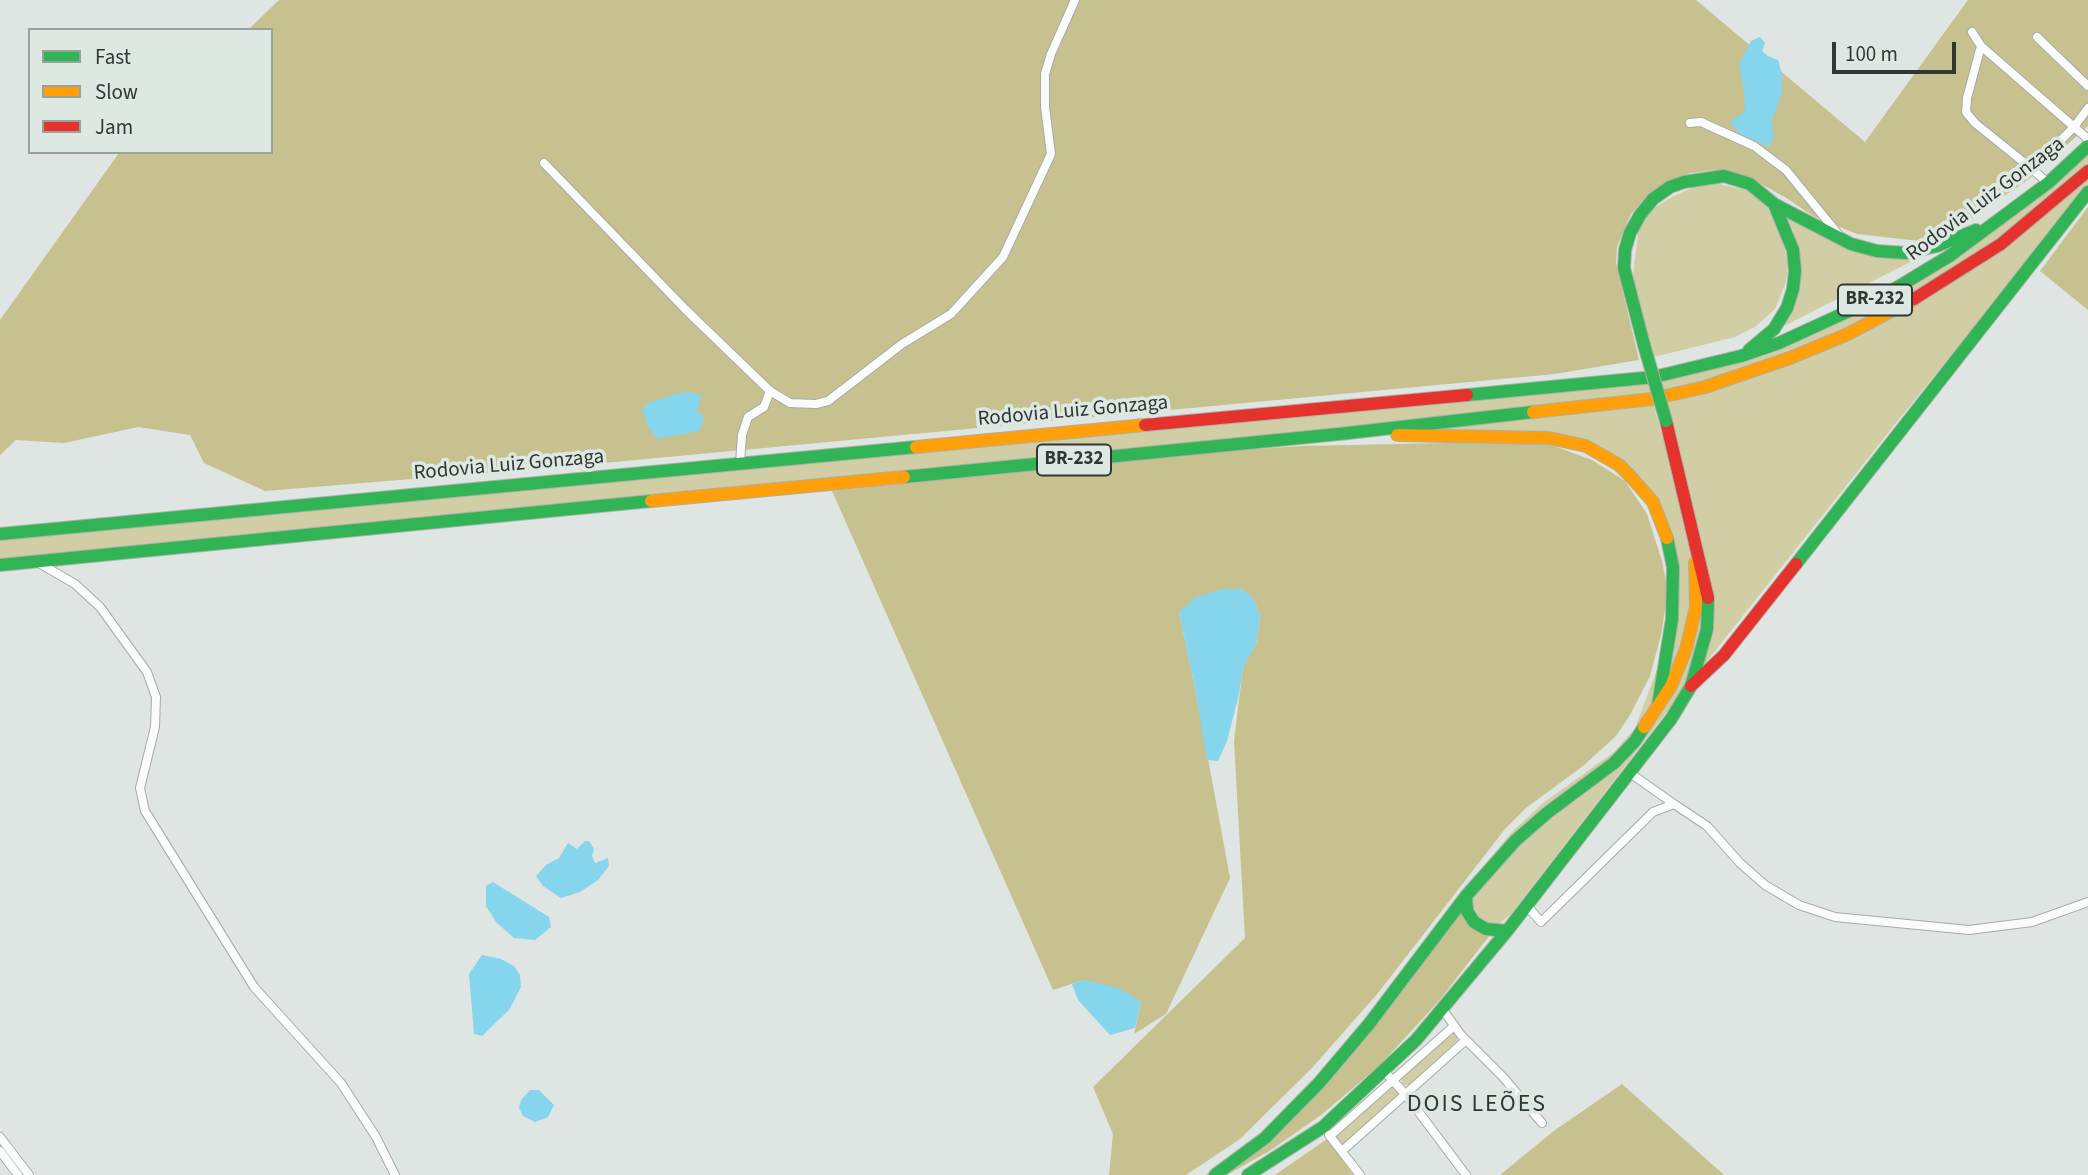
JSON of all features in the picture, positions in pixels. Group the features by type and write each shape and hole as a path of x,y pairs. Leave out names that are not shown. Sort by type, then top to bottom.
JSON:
{"main road":[{"name":"Rodovia Luiz Gonzaga","path":"0,534 1654,377 1741,356 1827,323 1888,293 1951,256 2048,183 2088,146"},
{"name":"Rodovia Luiz Gonzaga","path":"0,565 1339,434 1652,399 1705,387 1763,368 1848,334 1924,295 2001,244 2088,171"},
{"path":"1248,1175 1327,1132 1389,1076 1527,906 1630,773 1671,719 1691,686 1707,629 1707,589 1695,552 1665,421 1624,268 1630,233 1640,215 1670,187 1684,182 1724,176 1750,184 1774,204 1842,239 1877,251 1906,253 1937,246 1994,223"},
{"path":"1691,686 1724,655 2088,192"},
{"path":"1741,356 1774,329 1787,308 1793,289 1793,250 1774,204"},
{"path":"1339,434 1549,438 1586,446 1625,470 1659,514 1669,543 1673,567 1672,619 1658,705"},
{"path":"1215,1175 1265,1138 1319,1083 1369,1024 1466,896 1498,859 1532,825 1614,763 1635,741 1680,669 1696,607 1695,552"},
{"path":"1466,896 1467,911 1474,922 1486,929 1507,931"}],"street":[{"path":"544,163 686,310 770,391 790,403 806,405 828,401 902,344 951,314 999,263 1010,246 1051,155 1045,107 1045,74 1075,0"},
{"path":"1972,32 1981,46 2088,139"},
{"path":"2037,37 2088,86"},
{"path":"1981,46 1967,98 1966,112 1975,123 2048,183"},
{"path":"2032,169 2074,127 2088,108"},
{"path":"1690,123 1700,122 1755,146 1786,170 1842,239"},
{"path":"740,463 741,435 748,417 764,407 770,391"},
{"path":"37,562 75,584 100,607 147,672 156,697 156,705 155,727 141,789 145,811 254,987 341,1083 376,1137 395,1175"},
{"path":"1630,773 1707,826 1765,886 1799,905 1835,917 1969,930 2032,922 2088,902"},
{"path":"1527,906 1541,922 1653,812 1674,803"},
{"path":"1443,1010 1466,1040 1503,1077 1542,1123"},
{"path":"1454,1026 1389,1076 1406,1094 1466,1175"},
{"path":"1342,1151 1466,1040"},
{"path":"1327,1132 1360,1175"},
{"path":"0,1137 29,1175"},
{"path":"0,1151 18,1175"}],"shaded area":[{"path":"279,0 1696,0 1865,142 1968,0 2088,0 2088,126 2030,178 1972,219 1920,241 1857,234 1813,216 1749,177 1716,170 1690,173 1646,197 1631,214 1617,247 1616,263 1639,360 1555,374 582,465 265,491 204,463 190,435 138,427 64,443 16,440 0,455 0,320 118,154 273,154 273,28 250,28"},
{"path":"2088,151 2088,187 1676,700 1511,914 1495,927 1484,928 1462,893 1512,832 1543,803 1614,752 1635,728 1668,640 1666,529 1614,458 1549,438 1442,428 0,560 0,534 1649,377 1652,399 1677,487 1654,377 1741,356 1888,293"},
{"path":"1719,184 1750,191 1768,209 1782,237 1788,264 1786,282 1775,309 1755,327 1735,337 1654,357 1632,282 1639,227 1654,208 1670,198 1696,186"},
{"path":"2088,207 2088,310 2040,271"},
{"path":"1784,214 1836,243 1922,256 1782,327 1798,246"},
{"path":"1546,443 1592,460 1625,481 1647,514 1662,561 1668,591 1661,635 1650,676 1616,736 1583,766 1526,808 1505,829 1378,993 1312,1068 1240,1139 1186,1175 1109,1175 1113,1134 1093,1087 1245,938 1234,741 1243,667 1256,644 1260,616 1253,598 1179,612 1230,878 1166,1014 1134,1034 1141,1002 1084,980 1053,990 832,491 1212,452 1302,446"},
{"path":"1464,911 1493,931 1438,1002 1379,1066 1321,1115 1271,1150 1227,1175 1205,1175 1254,1142 1309,1091 1449,912"},
{"path":"1453,1032 1457,1041 1409,1085 1403,1085 1401,1078"},
{"path":"1622,1084 1724,1175 1500,1175 1555,1130"},
{"path":"1391,1087 1395,1088 1399,1095 1343,1144 1339,1143 1335,1135"},
{"path":"1327,1139 1353,1175 1275,1175"}],"water":[{"path":"1760,37 1765,43 1762,51 1778,60 1782,74 1782,93 1771,123 1774,138 1769,147 1737,132 1730,121 1745,111 1739,64 1751,41"},
{"path":"691,392 701,395 697,411 705,417 699,431 657,439 647,425 642,408 678,393"},
{"path":"1222,589 1242,589 1253,598 1260,616 1256,644 1243,668 1227,741 1218,761 1207,760 1179,612 1196,597"},
{"path":"585,841 589,841 594,849 592,856 595,863 608,858 609,866 598,880 580,892 561,898 543,886 536,876 546,865 559,858 568,843 577,849"},
{"path":"493,882 549,917 551,927 535,940 514,938 496,922 486,906 486,886"},
{"path":"482,955 501,959 514,966 520,975 521,987 509,1010 482,1036 474,1034 469,974"},
{"path":"1084,980 1119,988 1141,1002 1135,1028 1110,1035 1078,1000 1072,984"},
{"path":"530,1090 539,1090 554,1105 548,1117 535,1122 523,1116 519,1108 521,1100"}],"traffic: fast":[{"path":"1467,395 1654,377 1741,356 1779,343 1888,293 1951,255 2048,183 2088,146"},
{"path":"1644,345 1624,268 1625,250 1630,233 1653,199 1670,187 1684,182 1724,176 1750,184 1774,204"},
{"path":"1796,564 2088,192"},
{"path":"1774,204 1851,244 1877,251 1906,253 1937,246 1976,230"},
{"path":"1749,350 1774,329 1787,308 1793,289 1793,250 1774,204"},
{"path":"1644,345 1666,421"},
{"path":"904,477 1533,412"},
{"path":"0,534 916,447"},
{"path":"0,565 651,501"},
{"path":"1658,705 1672,619 1673,567 1667,538"},
{"path":"1248,1175 1323,1127 1416,1040 1507,931 1671,719 1691,686 1707,629 1708,598"},
{"path":"1215,1175 1265,1138 1319,1083 1369,1024 1466,896 1515,841 1547,813 1614,763 1644,727"},
{"path":"1466,896 1467,911 1474,922 1486,929 1507,931"}],"traffic: slow":[{"path":"1533,412 1652,399 1705,387 1790,358 1848,334 1914,299"},
{"path":"916,447 1145,425"},
{"path":"1397,435 1549,438 1586,446 1619,465 1631,477 1653,502 1667,538"},
{"path":"651,501 904,477"},
{"path":"1644,727 1671,686 1686,649 1696,607 1695,563"}],"traffic: jam":[{"path":"1914,299 2001,244 2088,171"},
{"path":"1145,425 1467,395"},
{"path":"1666,421 1708,598"},
{"path":"1691,686 1724,655 1796,564"}],"district":[{"name":"DOIS LEÕES","path":"1477,1106"}]}
